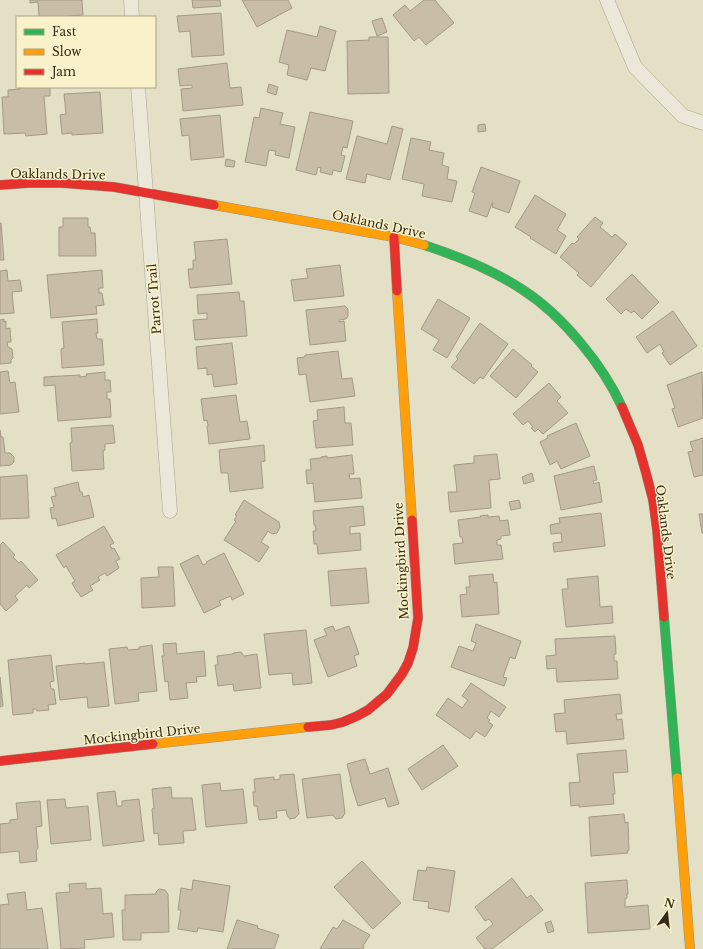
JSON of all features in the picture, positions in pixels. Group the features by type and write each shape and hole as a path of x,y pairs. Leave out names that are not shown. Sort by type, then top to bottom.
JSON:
{"street":[{"path":"131,0 132,16"},
{"path":"608,0 635,67 683,116 703,123"},
{"name":"Parrot Trail","path":"138,88 170,511"},
{"name":"Oaklands Drive","path":"0,185 29,182 114,187 394,237 439,250 469,261 497,275 525,291 576,336 593,358 615,392 630,423 643,461 653,500 657,530 690,949"},
{"name":"Mockingbird Drive","path":"0,761 322,726 346,721 362,714 377,704 395,685 412,652 418,618 394,237"}],"building":[{"path":"30,0 82,0 83,15 39,16 38,2 30,3"},
{"path":"192,0 220,0 221,6 193,8"},
{"path":"242,0 288,0 292,8 257,27"},
{"path":"424,0 435,0 454,23 426,45 419,37 414,41 393,15 405,5 410,11"},
{"path":"221,13 224,55 192,57 190,31 179,32 177,16"},
{"path":"382,18 387,32 377,36 372,21"},
{"path":"320,26 336,31 325,71 311,68 307,80 287,75 289,65 279,62 287,30 317,37"},
{"path":"369,37 388,37 389,93 348,94 347,41 369,40"},
{"path":"227,63 230,88 241,87 243,105 183,111 181,89 192,88 192,85 180,86 178,69"},
{"path":"269,84 278,87 276,95 267,92"},
{"path":"50,88 50,96 44,96 47,134 26,136 25,133 4,134 2,97 8,97 8,90"},
{"path":"100,92 103,133 72,135 72,133 62,134 60,115 66,114 64,94"},
{"path":"261,108 283,113 280,124 295,127 289,158 275,155 276,151 269,150 266,166 245,162 254,117 259,118"},
{"path":"310,112 353,121 347,148 343,147 341,155 345,156 341,172 333,170 332,175 320,172 321,168 318,167 316,175 296,170"},
{"path":"220,115 224,157 191,160 189,135 182,136 180,119"},
{"path":"485,124 486,131 478,132 478,125"},
{"path":"392,126 403,129 390,180 367,174 365,183 346,179 357,136 387,144"},
{"path":"411,138 431,142 429,150 444,153 442,165 449,167 447,179 457,181 452,202 422,196 424,184 402,179"},
{"path":"226,159 235,161 234,167 225,166"},
{"path":"481,167 520,181 509,213 492,207 493,203 487,217 469,211 475,193 472,192"},
{"path":"535,195 566,214 557,230 566,236 556,254 515,227"},
{"path":"595,217 603,223 600,227 612,237 615,234 627,244 591,287 577,275 579,273 560,257 572,243 574,244 579,239 577,237"},
{"path":"63,218 88,218 88,227 90,227 91,233 95,233 96,256 59,256 59,227 63,227"},
{"path":"1,223 4,260 0,260"},
{"path":"227,239 232,284 190,288 188,269 193,269 193,260 196,260 194,242"},
{"path":"340,265 344,296 294,301 291,280 308,278 306,269"},
{"path":"7,270 8,281 20,280 22,291 12,292 14,313 0,314 0,271"},
{"path":"102,270 103,288 99,288 99,293 102,293 104,305 96,306 97,314 51,318 47,275"},
{"path":"632,274 659,302 642,319 634,311 631,313 626,309 621,314 606,299"},
{"path":"239,292 240,301 244,301 247,336 195,340 193,320 207,319 207,313 198,314 197,295"},
{"path":"438,299 470,318 447,358 433,350 439,340 421,329"},
{"path":"345,306 348,309 348,316 346,319 339,320 339,322 344,321 346,341 310,345 306,310"},
{"path":"673,311 697,346 670,365 662,353 664,352 660,344 647,353 636,337"},
{"path":"4,319 4,322 6,321 6,329 10,328 11,342 7,342 8,347 12,349 13,358 11,363 0,364 0,320"},
{"path":"97,319 98,333 96,333 97,339 102,339 104,365 62,368 61,349 64,348 62,322"},
{"path":"480,323 508,344 483,379 480,377 474,384 451,367 458,359 456,357"},
{"path":"232,343 237,384 214,387 212,374 207,375 207,368 198,369 196,347"},
{"path":"513,349 538,372 516,398 490,376"},
{"path":"338,351 342,379 352,378 355,396 310,402 306,374 299,375 297,358 305,357 305,355"},
{"path":"8,371 10,383 15,382 19,412 0,414 0,372"},
{"path":"105,372 105,380 110,380 111,392 107,392 107,399 110,399 111,417 58,421 55,385 44,386 44,377 80,375 80,377 87,376 86,374"},
{"path":"702,372 703,418 678,427 672,409 675,408 667,385"},
{"path":"549,383 561,397 557,401 568,413 543,434 538,429 535,432 531,428 533,427 528,421 523,425 513,414"},
{"path":"236,395 240,422 247,421 250,439 209,444 207,420 204,421 201,399"},
{"path":"344,407 345,423 351,423 353,445 316,448 313,421 318,420 317,410"},
{"path":"576,423 590,456 561,469 557,461 550,465 540,442 548,438 547,436"},
{"path":"113,425 115,443 105,444 105,450 103,451 104,469 72,471 70,443 72,442 71,428"},
{"path":"0,430 1,437 3,437 5,453 10,453 14,457 14,462 11,465 0,466"},
{"path":"703,438 703,475 694,477 688,452 693,451 690,442"},
{"path":"264,445 265,461 261,462 263,488 230,492 228,473 221,473 219,450"},
{"path":"497,454 500,479 489,480 491,508 450,512 448,492 457,492 454,465 474,463 474,456"},
{"path":"352,455 354,474 349,474 350,479 360,478 362,498 315,502 313,483 307,484 306,470 311,470 310,459 327,456 327,458"},
{"path":"594,466 597,480 593,481 594,484 599,482 602,502 561,510 554,476"},
{"path":"532,473 534,481 524,484 522,477"},
{"path":"27,475 29,518 0,519 0,477"},
{"path":"78,482 80,492 82,492 83,497 89,495 94,517 58,526 56,518 52,519 50,508 54,507 51,497 56,496 54,488"},
{"path":"244,500 279,522 280,527 277,533 272,534 268,531 261,542 269,547 259,562 224,540 236,521 234,520 237,516 235,515"},
{"path":"519,500 521,508 511,510 509,502"},
{"path":"363,506 365,525 350,527 350,534 360,533 361,550 318,554 317,544 314,544 313,531 316,531 313,511"},
{"path":"601,513 605,546 554,552 553,543 562,542 561,533 551,534 550,525 560,523 559,518"},
{"path":"699,514 703,514 703,533 702,533"},
{"path":"488,515 488,517 499,516 500,521 508,520 510,535 501,536 501,539 497,540 497,545 501,545 503,559 455,564 453,544 463,543 462,537 460,537 458,520"},
{"path":"104,526 114,543 110,545 112,549 114,548 120,559 116,561 119,568 107,576 105,573 98,577 100,580 90,586 93,590 81,597 72,583 75,581 66,566 64,568 56,555"},
{"path":"3,542 15,555 13,557 19,563 21,561 38,580 29,588 27,585 15,596 18,600 6,611 0,604 0,545"},
{"path":"224,553 244,594 232,600 231,596 219,601 221,605 204,613 180,564 198,555 203,565"},
{"path":"158,567 173,567 175,606 142,608 141,578 159,577"},
{"path":"366,568 369,603 331,606 328,571"},
{"path":"493,574 494,583 497,582 499,614 462,617 460,595 467,594 466,587 470,587 469,576"},
{"path":"598,576 600,607 612,606 613,623 566,627 562,589 568,589 567,579"},
{"path":"476,624 521,641 515,659 510,657 503,677 507,678 504,686 451,667 459,646 473,651 476,643 471,641"},
{"path":"333,626 335,631 349,626 359,654 354,656 357,666 328,677 314,640 327,635 324,629"},
{"path":"306,630 312,683 293,685 292,673 269,675 264,634"},
{"path":"615,636 616,654 614,654 614,661 617,661 618,679 557,682 556,668 547,669 546,656 556,655 555,639"},
{"path":"176,643 177,654 204,651 206,676 196,677 197,682 186,683 188,698 170,700 168,681 165,682 162,656 164,656 163,644"},
{"path":"152,645 157,691 138,693 139,701 115,704 109,649 127,647 128,650 139,649 139,647"},
{"path":"241,652 244,656 257,654 261,688 234,691 233,684 218,686 215,665 218,665 217,656"},
{"path":"51,655 54,681 50,682 51,689 54,689 56,704 48,705 49,710 37,711 36,709 33,709 33,713 13,715 8,660"},
{"path":"104,662 109,706 88,708 87,697 60,700 56,666"},
{"path":"0,677 3,706 0,707"},
{"path":"471,683 506,707 499,717 491,711 487,718 490,720 488,722 493,725 485,737 476,731 470,739 436,715 448,698 462,708 468,700 462,696"},
{"path":"620,694 622,714 616,714 617,720 622,719 624,739 567,744 566,731 556,732 554,714 565,713 564,700"},
{"path":"443,745 458,766 422,790 408,769"},
{"path":"626,750 628,772 613,773 615,794 613,794 614,804 579,807 579,805 571,806 569,783 580,782 577,754"},
{"path":"365,759 370,774 388,768 399,804 388,807 385,798 358,806 347,764"},
{"path":"294,774 299,814 295,818 290,819 286,810 276,811 277,818 259,820 257,806 254,806 254,779 274,777 274,780 280,779 280,775"},
{"path":"340,774 345,813 342,818 336,819 333,815 307,818 302,779"},
{"path":"220,783 221,791 243,789 247,823 206,827 202,785"},
{"path":"171,787 172,798 192,798 196,830 183,831 184,843 159,845 158,833 154,834 152,789"},
{"path":"115,791 117,806 122,806 122,801 139,799 144,841 103,846 97,793"},
{"path":"65,799 66,808 88,806 91,840 51,844 47,800"},
{"path":"40,801 42,826 36,827 38,848 36,851 37,861 20,863 19,851 0,853 0,824 10,823 10,820 18,819 16,803"},
{"path":"624,814 625,823 628,822 628,853 591,856 589,817"},
{"path":"362,861 401,903 373,929 334,887"},
{"path":"427,867 455,871 449,912 428,908 429,902 413,900 418,870 426,871"},
{"path":"512,878 527,898 531,895 543,910 492,949 485,949 476,938 493,924 489,919 485,921 475,907"},
{"path":"193,880 230,886 223,932 198,928 197,932 178,929 181,910 178,910 181,888 192,890"},
{"path":"627,880 628,894 627,898 625,899 625,907 648,905 650,929 588,933 585,883"},
{"path":"86,883 86,889 101,888 103,914 112,913 114,937 84,940 85,948 61,949 56,893 70,892 69,884"},
{"path":"159,889 165,890 168,894 169,932 141,933 141,940 123,940 122,910 125,910 125,895 156,894"},
{"path":"25,892 27,910 42,908 48,949 0,949 0,905 9,904 7,894"},
{"path":"237,920 258,926 257,928 279,935 274,949 227,949"},
{"path":"343,920 370,935 363,946 363,949 320,949 333,927 337,929"},
{"path":"551,921 554,931 548,933 545,923"}],"traffic: fast":[{"path":"424,245 450,254 487,270 512,283 538,300 566,327 593,358 614,391 622,407"},
{"path":"664,617 677,778"}],"traffic: slow":[{"path":"214,205 394,237 424,245"},
{"path":"397,291 412,520"},
{"path":"153,744 308,727"},
{"path":"677,778 690,949"}],"traffic: jam":[{"path":"0,185 62,183 114,187 214,205"},
{"path":"394,237 397,291"},
{"path":"622,407 638,445 653,500 664,617"},
{"path":"308,727 331,725 343,722 368,710 387,694 402,674 408,663 413,648 418,618 412,520"},
{"path":"0,761 153,744"}]}
